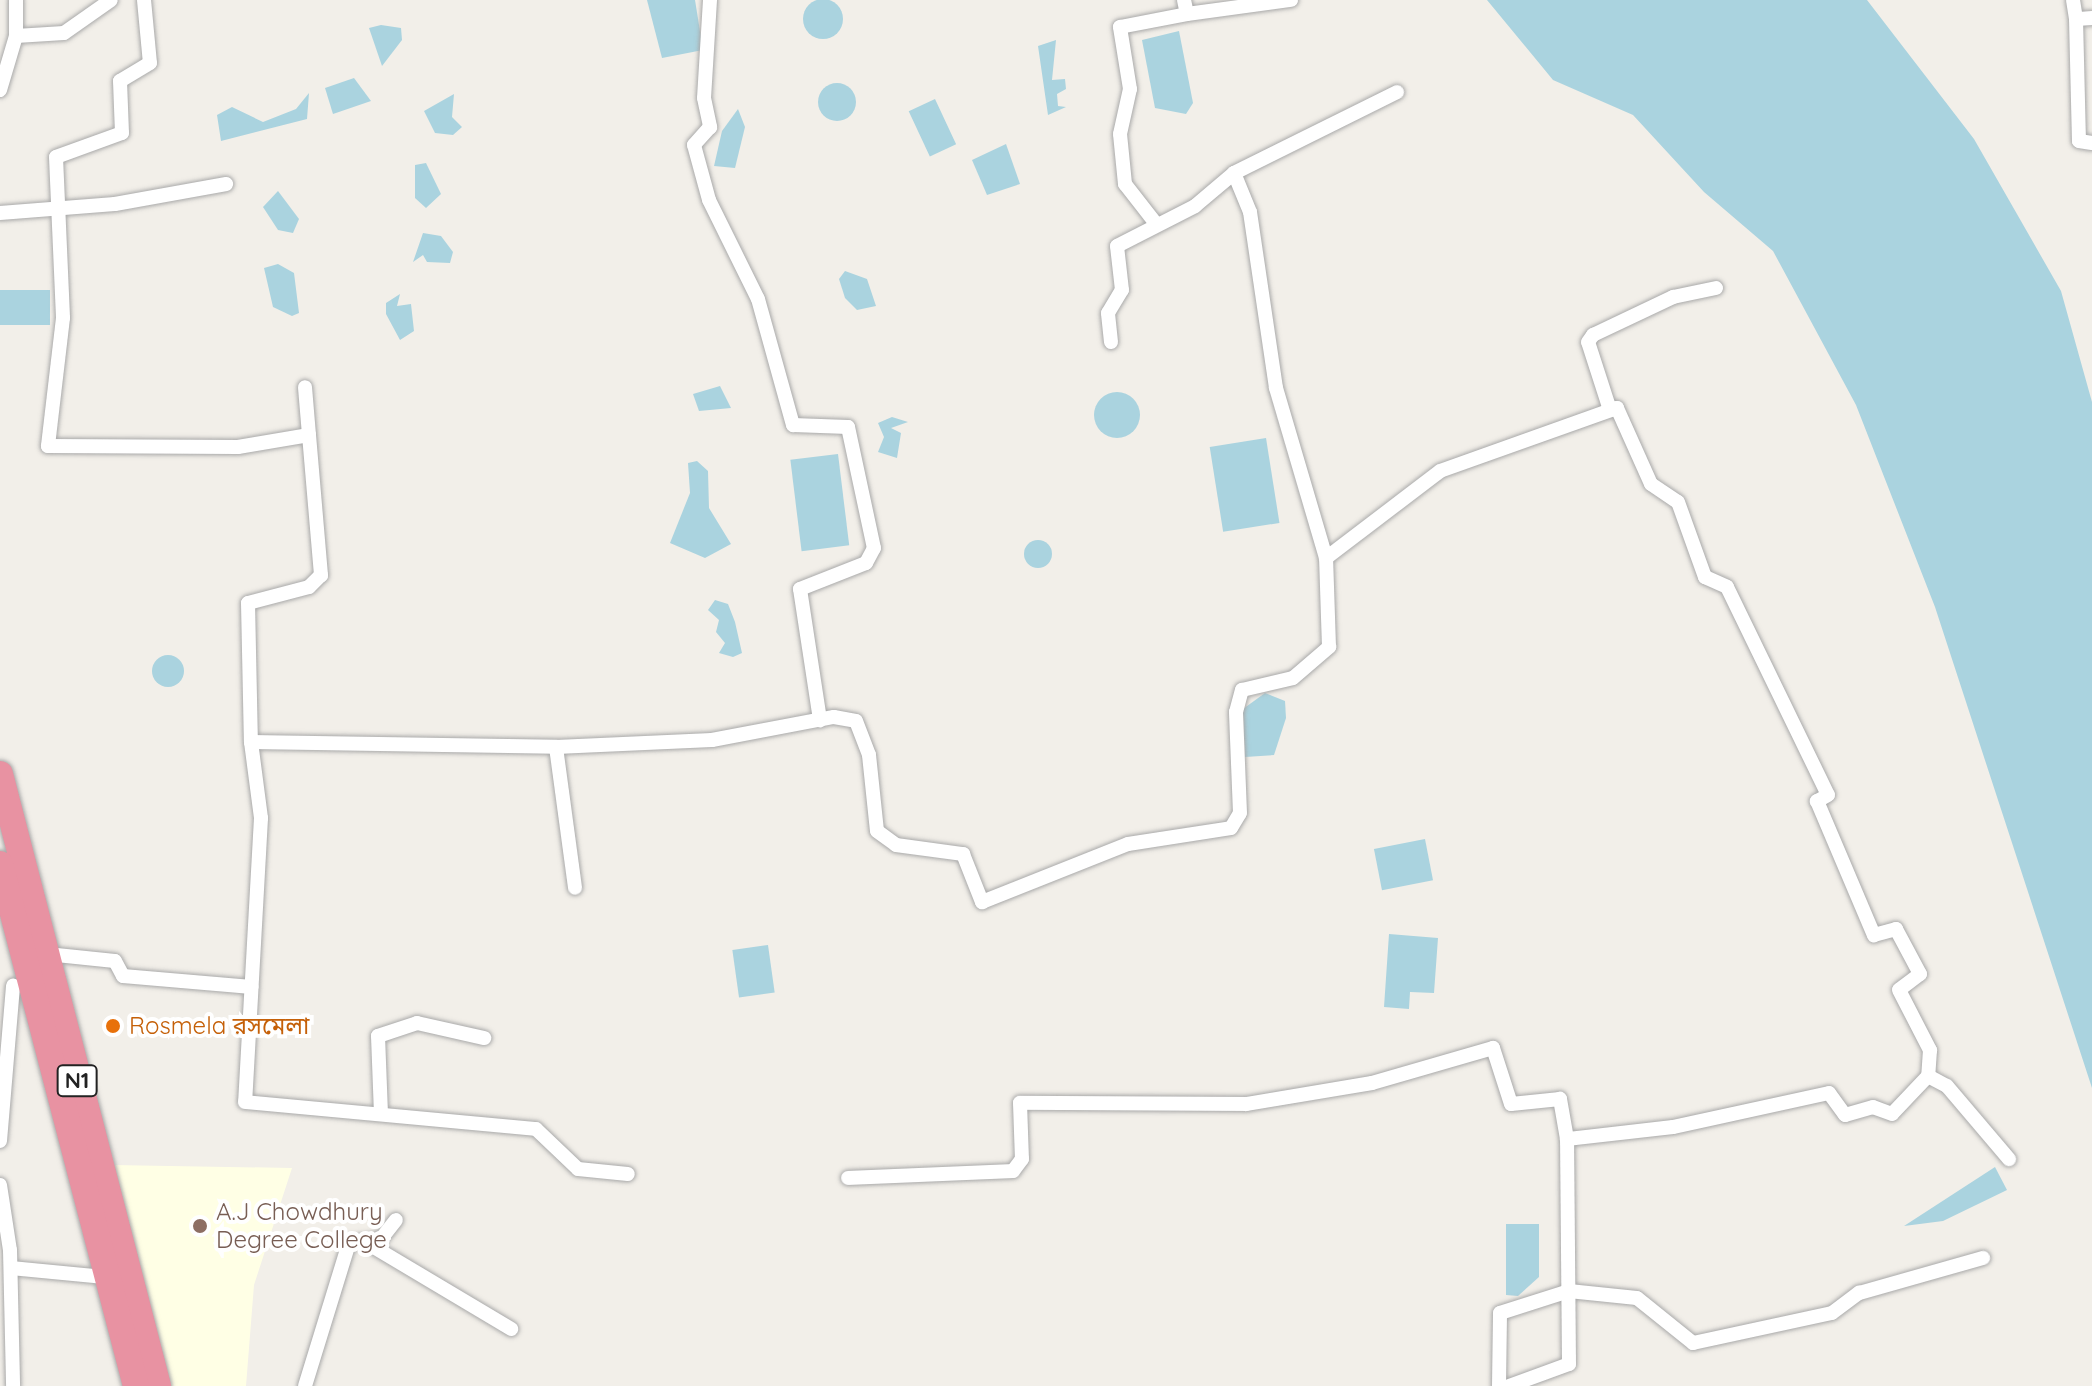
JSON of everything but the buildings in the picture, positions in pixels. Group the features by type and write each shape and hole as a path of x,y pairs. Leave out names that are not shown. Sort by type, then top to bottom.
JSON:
{"highway":[{"name":"N1","path":"0,774 158,1386"},
{"name":"N1","path":"0,864 15,987 136,1386"}],"street":[{"path":"0,90 16,36 16,0"},
{"path":"16,36 64,33 111,0"},
{"path":"144,0 150,63 120,81 122,133 62,150 58,208 63,318 48,446 238,447 309,435"},
{"path":"710,0 704,76 710,127 694,145 709,200 758,299 793,425 848,427 874,548 866,563 800,589 820,720"},
{"path":"1157,225 1125,184 1120,134 1130,89 1120,27 1186,7 1291,0"},
{"path":"2073,0 2079,141 2092,143"},
{"path":"2076,19 2092,18"},
{"path":"1111,342 1108,313 1122,290 1117,246 1195,206 1234,173 1397,92"},
{"path":"251,742 556,747 712,740 820,720 856,721 869,755 877,831 896,845 963,854 982,902 1128,844 1231,828 1240,813 1236,712 1242,690 1293,678 1329,647 1326,558 1276,388 1250,212 1234,173"},
{"path":"0,213 58,208 226,184"},
{"path":"1610,410 1588,342 1593,335 1673,297 1716,288"},
{"path":"305,387 321,575 309,587 248,603 251,742 261,818 245,1102 536,1129 578,1169 628,1174"},
{"path":"1326,558 1440,471 1617,408 1651,484 1678,502 1705,577 1727,587 1828,795 1817,801 1874,935 1896,929 1920,974 1899,990 1930,1050 1928,1076 1892,1114 1873,1107 1845,1115 1829,1093 1673,1127 1567,1139"},
{"path":"556,747 575,888"},
{"path":"47,954 115,961 123,976 252,987"},
{"path":"0,1141 15,987"},
{"path":"381,1114 378,1036 417,1023 484,1038"},
{"path":"848,1178 1013,1171 1022,1159 1020,1103 1246,1104 1372,1083 1493,1048 1511,1104 1560,1099 1567,1139 1569,1364 1509,1386"},
{"path":"1928,1076 1953,1092 2009,1159"},
{"path":"0,1185 11,1268 13,1386"},
{"path":"305,1386 349,1243 367,1243 388,1234 396,1220"},
{"path":"367,1243 511,1329"},
{"path":"1499,1386 1500,1313 1569,1291 1637,1298 1693,1343 1832,1313 1849,1297 1983,1258"},
{"path":"11,1268 105,1277"}],"shaded area":[{"name":"A.J Chowdhury Degree College","path":"112,1165 292,1168 254,1285 246,1386 165,1386"}],"water":[{"path":"823,-1 837,5 843,19 837,33 823,39 809,33 803,19 809,5"},
{"path":"647,0 695,0 703,50 662,58"},
{"path":"1487,0 1867,0 1974,139 2061,291 2092,402 2092,1088 1935,607 1856,405 1773,251 1704,192 1633,115 1553,80"},
{"path":"381,25 401,28 402,40 382,66 369,28"},
{"path":"1179,31 1193,103 1186,114 1155,108 1142,40"},
{"path":"1056,40 1052,80 1065,79 1066,89 1057,94 1058,106 1066,107 1048,115 1038,46"},
{"path":"354,78 371,101 333,114 325,88"},
{"path":"837,83 850,89 856,102 850,115 837,121 824,115 818,102 824,89"},
{"path":"309,93 307,119 221,141 217,115 232,107 263,122 296,109"},
{"path":"454,94 452,117 462,127 453,135 435,133 424,111"},
{"path":"935,99 956,144 930,157 909,111"},
{"path":"738,109 745,127 735,168 714,166 722,131"},
{"path":"1006,144 1020,184 987,195 972,160"},
{"path":"426,163 441,194 426,208 415,198 415,165"},
{"path":"278,191 299,219 293,233 278,230 263,207"},
{"path":"423,233 441,236 453,252 450,263 427,262 423,255 413,262"},
{"path":"278,264 294,273 299,313 292,316 273,307 264,268"},
{"path":"845,271 867,279 876,306 857,310 845,298 839,279"},
{"path":"0,290 50,290 50,325 0,325"},
{"path":"400,294 397,306 411,304 414,331 400,340 386,314 386,303"},
{"path":"720,386 731,408 699,411 693,394"},
{"path":"1117,392 1133,399 1140,415 1133,431 1117,438 1101,431 1094,415 1101,399"},
{"path":"892,417 908,422 891,428 901,433 897,458 878,452 884,437 878,423"},
{"path":"1266,438 1279,523 1223,532 1210,447"},
{"path":"838,454 849,545 802,551 790,460"},
{"path":"697,461 708,471 709,508 731,544 705,558 670,543 690,493 688,463"},
{"path":"1038,540 1048,544 1052,554 1048,564 1038,568 1028,564 1024,554 1028,544"},
{"path":"715,600 728,604 735,622 742,653 733,657 719,653 725,643 716,632 719,620 708,610"},
{"path":"168,655 179,660 184,671 179,682 168,687 157,682 152,671 157,660"},
{"path":"1265,693 1285,701 1286,718 1274,755 1245,757 1243,709"},
{"path":"1425,839 1433,880 1382,890 1374,849"},
{"path":"1389,934 1438,938 1434,993 1410,992 1409,1009 1384,1007"},
{"path":"768,945 775,993 739,998 732,950"},
{"path":"1995,1167 2007,1190 1943,1221 1904,1226"},
{"path":"1506,1224 1539,1224 1539,1277 1518,1296 1506,1295"}],"place":[{"name":"Rosmela রসমেলা","path":"113,1026"},
{"name":"A.J Chowdhury Degree College","path":"200,1226"}]}
